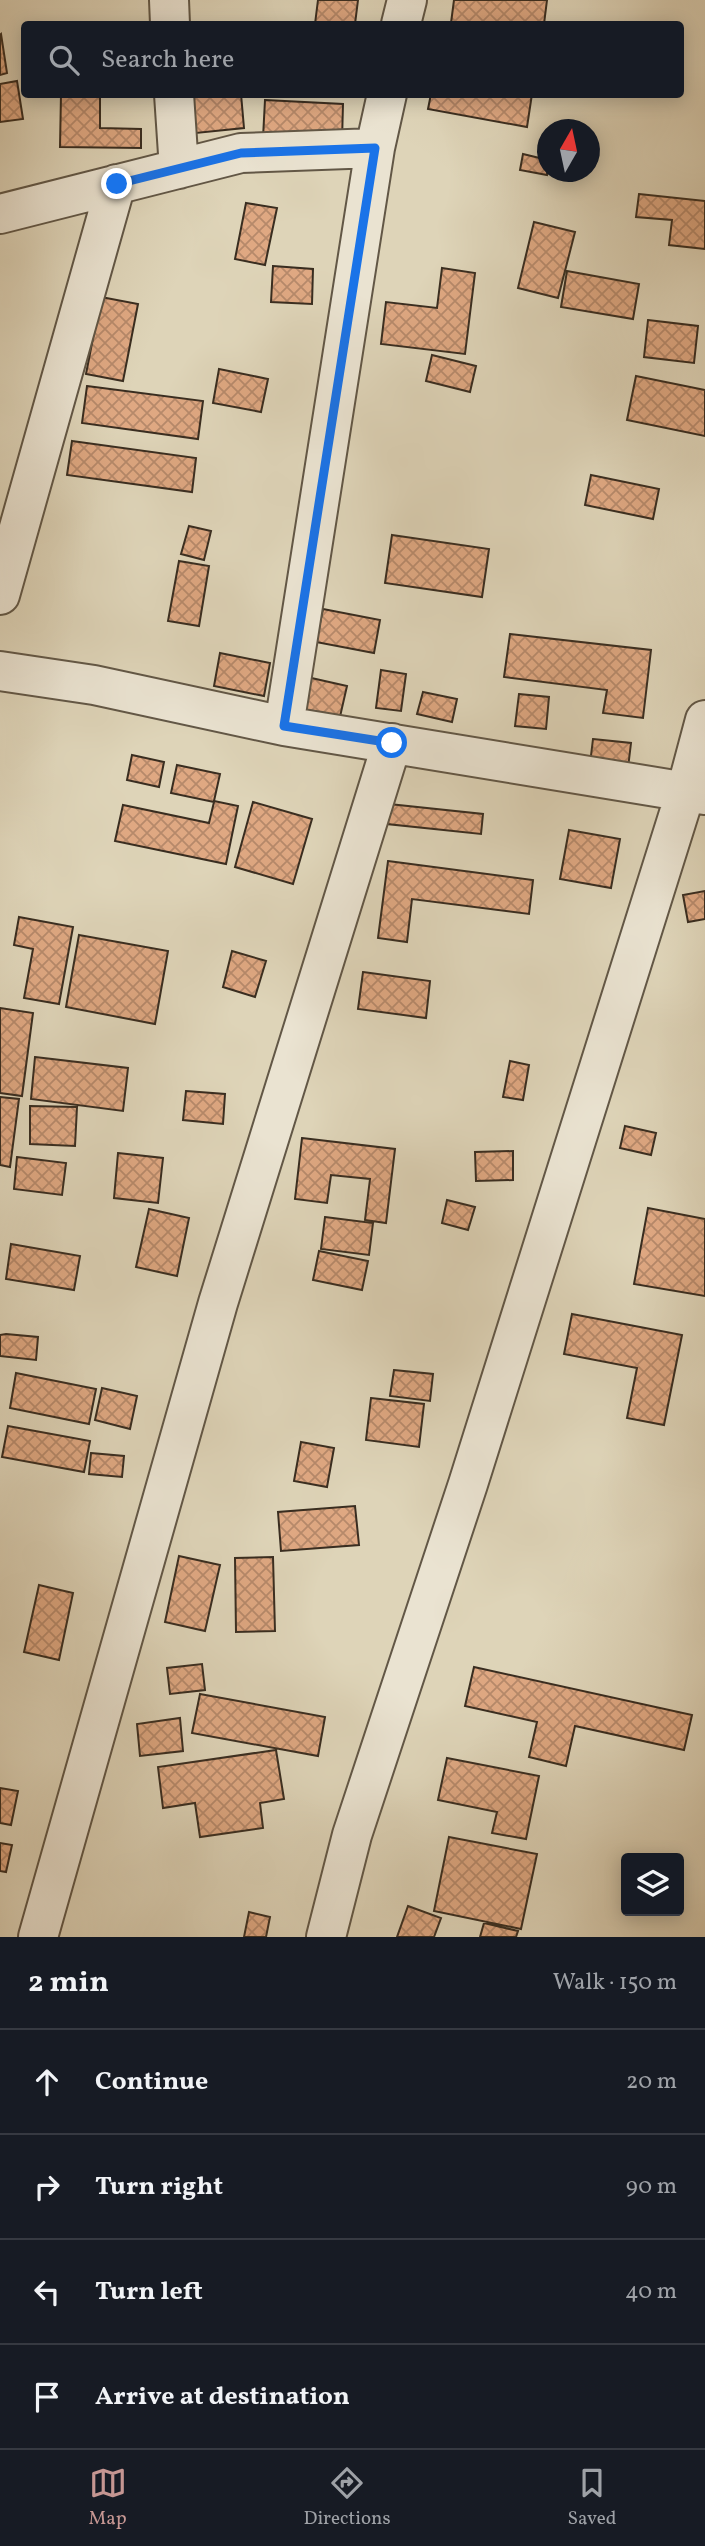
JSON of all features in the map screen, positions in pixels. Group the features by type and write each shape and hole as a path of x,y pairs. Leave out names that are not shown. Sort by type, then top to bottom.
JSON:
{"street":[{"path":"169,0 170,21"},
{"path":"402,21 407,0"},
{"path":"174,98 179,169"},
{"path":"284,726 375,148 386,98"},
{"path":"0,214 241,153 375,148"},
{"path":"0,595 117,184"},
{"path":"0,671 94,685 284,726 695,793"},
{"path":"326,1937 352,1835 695,793 705,720"},
{"path":"38,1937 218,1303 392,743"}],"building":[{"path":"318,0 358,0 355,21 315,21"},
{"path":"454,0 547,0 544,21 451,21"},
{"path":"0,35 7,73 0,75"},
{"path":"17,81 23,119 0,122 0,84"},
{"path":"61,98 100,98 100,128 141,129 141,148 60,147"},
{"path":"192,98 241,98 244,128 196,133"},
{"path":"430,98 531,98 527,127 428,109"},
{"path":"265,100 343,104 342,141 263,138"},
{"path":"523,154 537,157 537,173 520,170"},
{"path":"639,194 705,201 705,249 669,245 672,220 636,217"},
{"path":"246,203 277,208 265,265 235,259"},
{"path":"534,222 575,232 558,298 518,288"},
{"path":"273,266 313,269 312,304 271,302"},
{"path":"442,268 475,273 465,354 381,344 386,302 437,308"},
{"path":"567,271 639,284 633,319 561,307"},
{"path":"101,297 138,304 123,381 86,374"},
{"path":"648,320 698,326 694,363 644,357"},
{"path":"432,355 476,366 470,392 426,381"},
{"path":"219,369 268,379 261,412 213,403"},
{"path":"636,376 705,390 705,436 627,420"},
{"path":"87,386 203,401 198,439 82,423"},
{"path":"72,441 196,458 192,492 67,475"},
{"path":"591,475 659,489 653,519 585,505"},
{"path":"189,526 211,531 204,560 181,554"},
{"path":"392,535 489,549 482,597 385,583"},
{"path":"179,561 209,566 199,626 168,621"},
{"path":"323,609 380,620 374,653 316,642"},
{"path":"510,634 651,650 643,718 603,713 607,690 504,677"},
{"path":"220,653 270,663 264,696 214,686"},
{"path":"381,670 406,674 401,711 376,708"},
{"path":"307,677 347,686 339,721 299,711"},
{"path":"423,692 457,699 452,722 417,714"},
{"path":"519,694 549,697 546,729 515,726"},
{"path":"593,739 631,743 628,768 590,764"},
{"path":"132,755 164,762 159,787 127,780"},
{"path":"177,765 220,774 214,801 238,806 226,864 115,841 123,805 209,823 214,802 171,793"},
{"path":"253,802 312,819 293,884 235,867"},
{"path":"389,804 483,814 481,834 387,824"},
{"path":"569,830 620,839 611,888 560,879"},
{"path":"388,861 533,880 529,914 412,899 407,942 378,938"},
{"path":"705,891 705,919 688,922 683,895"},
{"path":"19,917 73,927 59,1004 24,998 33,949 14,945"},
{"path":"79,935 168,951 155,1024 66,1007"},
{"path":"232,951 266,961 255,997 223,987"},
{"path":"363,972 430,981 426,1018 358,1009"},
{"path":"0,1008 33,1013 22,1096 0,1093"},
{"path":"35,1057 128,1068 123,1111 31,1099"},
{"path":"510,1061 529,1065 523,1100 503,1097"},
{"path":"186,1091 225,1094 223,1124 183,1120"},
{"path":"0,1097 19,1099 10,1167 0,1165"},
{"path":"30,1106 77,1107 75,1146 30,1144"},
{"path":"625,1126 656,1133 651,1155 620,1148"},
{"path":"302,1138 395,1149 386,1223 365,1220 370,1179 331,1175 327,1203 295,1199"},
{"path":"513,1151 513,1180 476,1181 475,1152"},
{"path":"118,1153 163,1158 158,1203 114,1198"},
{"path":"17,1157 66,1163 62,1195 14,1189"},
{"path":"447,1200 475,1207 468,1230 442,1223"},
{"path":"648,1208 705,1219 705,1296 634,1284"},
{"path":"149,1209 189,1218 177,1276 136,1267"},
{"path":"325,1217 373,1223 369,1255 321,1249"},
{"path":"11,1244 80,1256 74,1290 6,1279"},
{"path":"319,1251 368,1261 362,1290 313,1280"},
{"path":"572,1314 682,1335 664,1425 627,1418 637,1368 564,1354"},
{"path":"0,1335 38,1337 36,1360 0,1356"},
{"path":"394,1370 433,1374 430,1401 390,1396"},
{"path":"16,1373 96,1389 89,1424 10,1408"},
{"path":"102,1388 137,1396 130,1429 95,1420"},
{"path":"371,1398 424,1404 419,1447 366,1440"},
{"path":"8,1426 90,1441 84,1472 2,1457"},
{"path":"301,1442 334,1448 327,1487 294,1481"},
{"path":"91,1453 124,1456 122,1477 89,1474"},
{"path":"355,1506 359,1545 281,1551 278,1512"},
{"path":"179,1556 220,1565 205,1631 165,1622"},
{"path":"273,1557 275,1631 236,1632 235,1558"},
{"path":"39,1585 73,1593 59,1660 24,1652"},
{"path":"202,1664 205,1690 170,1694 167,1668"},
{"path":"474,1667 692,1715 684,1750 575,1726 566,1766 529,1757 537,1722 465,1706"},
{"path":"200,1694 325,1717 318,1756 192,1733"},
{"path":"180,1718 183,1751 140,1756 137,1724"},
{"path":"276,1750 284,1799 260,1803 263,1828 200,1837 195,1803 163,1808 158,1767"},
{"path":"447,1758 539,1776 526,1839 492,1833 497,1812 438,1800"},
{"path":"0,1788 18,1791 11,1825 0,1823"},
{"path":"449,1837 537,1854 521,1929 434,1911"},
{"path":"0,1843 12,1845 6,1872 0,1871"},
{"path":"408,1906 441,1918 434,1937 397,1937"},
{"path":"249,1912 270,1917 266,1937 244,1937"},
{"path":"484,1923 518,1931 516,1937 480,1937"}],"route":[{"path":"117,184 241,153 375,148 284,726 392,743"}]}
